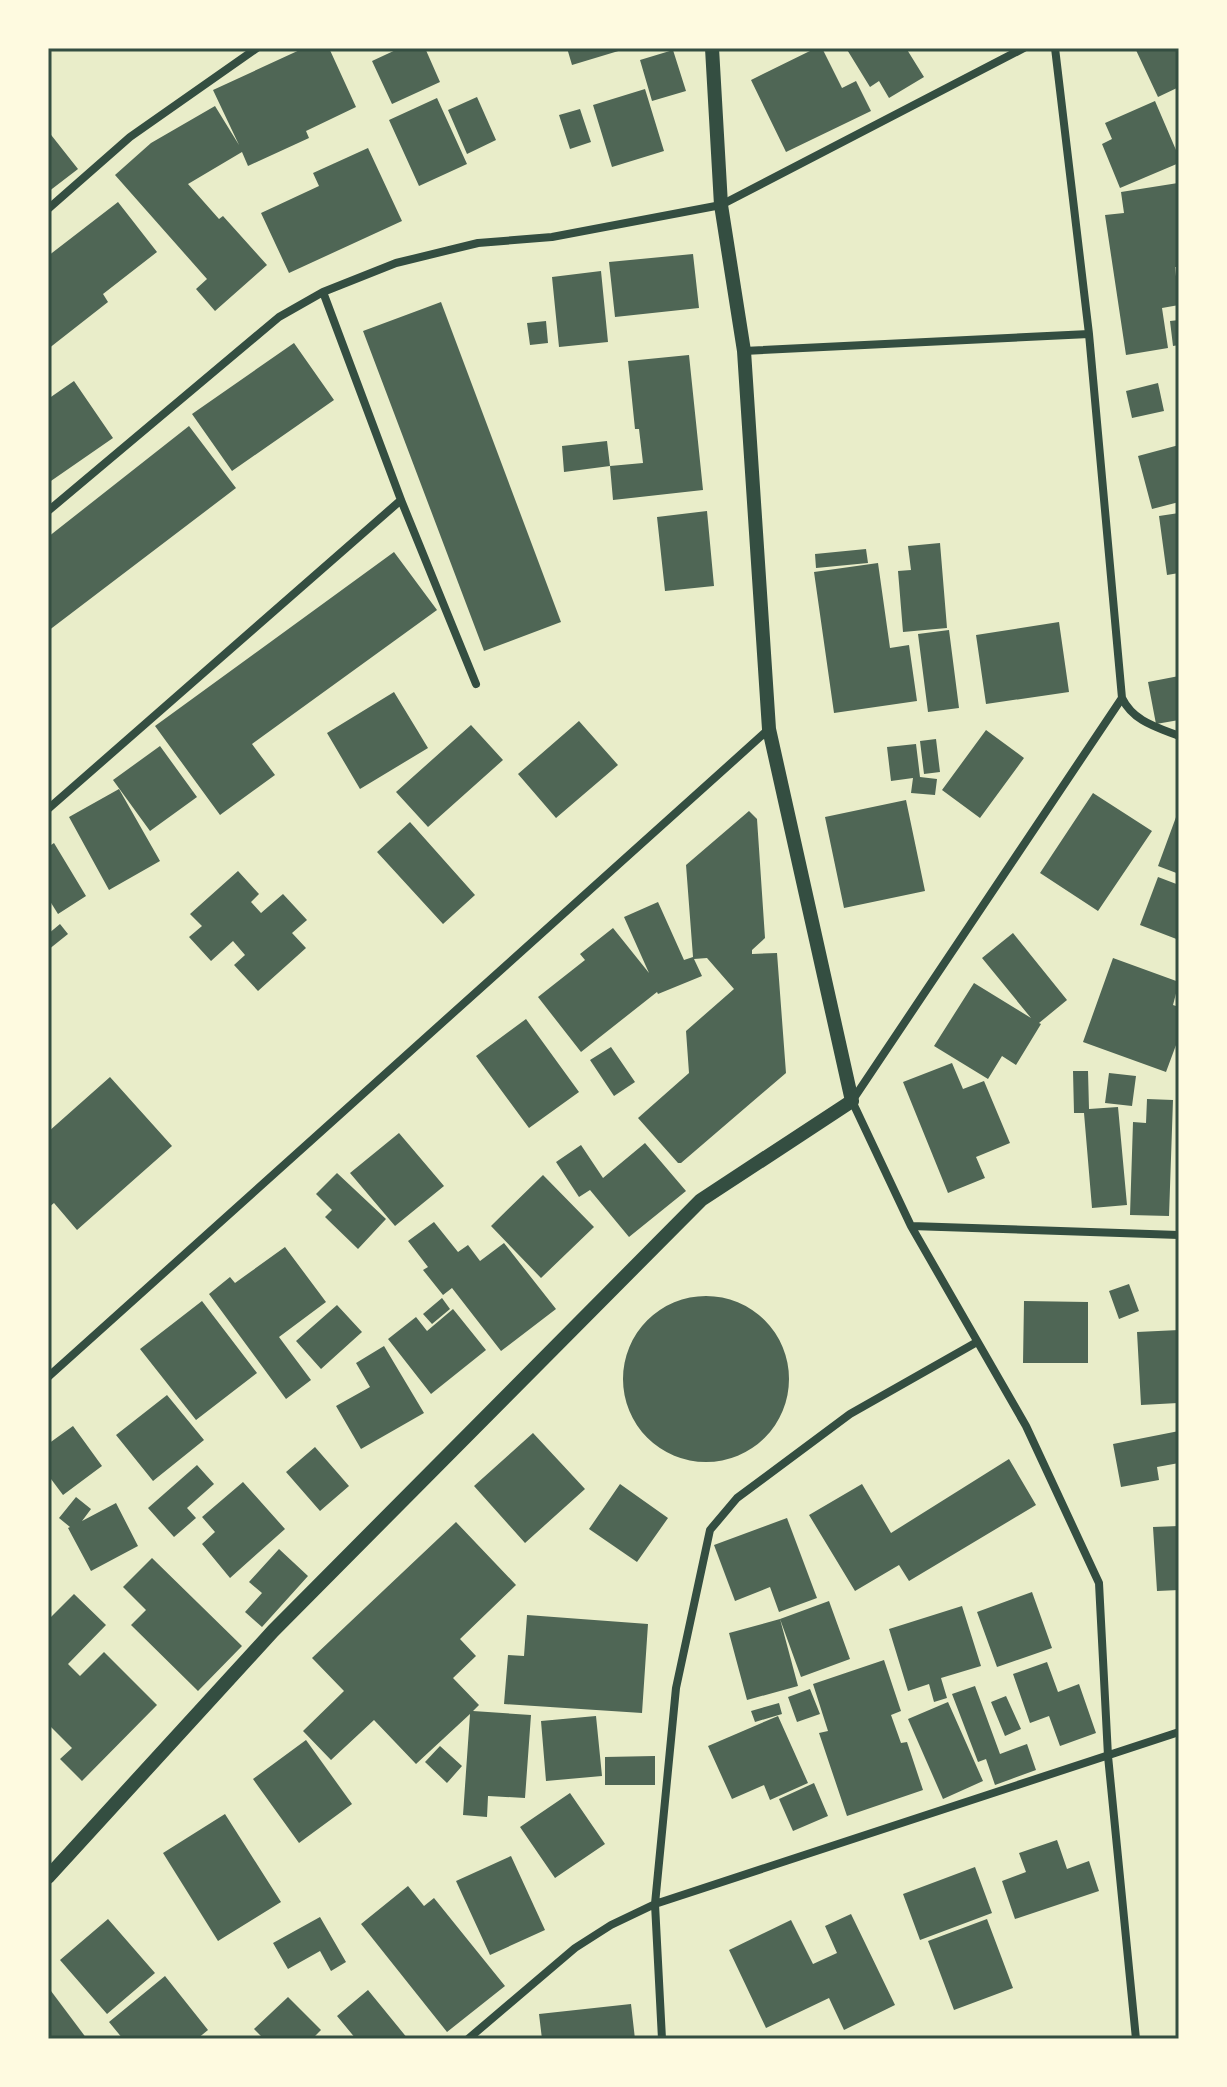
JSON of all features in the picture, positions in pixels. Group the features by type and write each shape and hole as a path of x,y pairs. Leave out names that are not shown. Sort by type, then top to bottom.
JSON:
{"street":[{"path":"48,209 130,137 257,48"},
{"path":"712,48 721,205 744,351 769,729 852,1101 911,1226 1026,1426 1099,1583 1108,1756 1136,2039"},
{"path":"48,511 279,317 323,292 396,263 478,243 552,237 721,205 1024,48"},
{"path":"1055,48 1089,334 1122,698 1128,712 1179,736"},
{"path":"323,292 401,500 476,684"},
{"path":"744,351 1089,334"},
{"path":"48,809 401,500"},
{"path":"48,1877 273,1631 701,1200 852,1101 1122,698"},
{"path":"48,1377 769,729"},
{"path":"911,1226 1179,1235"},
{"path":"662,2039 655,1904 676,1688 710,1530 737,1498 850,1414 977,1342"},
{"path":"468,2039 575,1948 611,1925 655,1904 1179,1732"}],"building":[{"path":"304,48 329,48 356,107 306,131 309,138 248,166 242,152 188,184 219,219 223,216 267,265 215,311 196,289 207,279 115,175 151,143 215,106 239,145 213,90"},
{"path":"400,48 425,48 440,82 392,104 372,61"},
{"path":"567,48 625,48 625,49 572,65"},
{"path":"816,48 822,48 842,88 856,81 871,111 786,152 751,80"},
{"path":"846,48 906,48 924,77 889,98 879,81 870,87"},
{"path":"1135,48 1179,48 1179,87 1158,97"},
{"path":"673,50 686,91 652,101 640,60"},
{"path":"645,89 664,151 612,167 593,105"},
{"path":"477,97 496,140 467,154 448,110"},
{"path":"437,98 467,164 419,186 389,120"},
{"path":"1155,101 1179,163 1120,188 1102,144 1112,139 1105,123"},
{"path":"580,109 591,142 570,149 559,115"},
{"path":"48,131 78,169 48,192"},
{"path":"368,148 402,221 289,273 261,213 319,186 313,173"},
{"path":"1178,183 1179,267 1175,267 1179,305 1162,308 1168,348 1126,355 1105,215 1124,213 1121,192"},
{"path":"118,202 157,252 103,294 108,302 48,349 48,256"},
{"path":"693,254 699,308 615,317 609,262"},
{"path":"601,271 608,342 559,347 552,277"},
{"path":"441,302 561,622 484,651 363,331"},
{"path":"1179,320 1179,345 1173,346 1170,321"},
{"path":"546,321 548,343 530,345 527,323"},
{"path":"294,343 334,400 232,471 192,414"},
{"path":"689,355 703,490 613,500 610,466 643,463 639,429 635,429 628,361"},
{"path":"74,381 113,438 48,483 48,399"},
{"path":"1158,383 1164,411 1132,418 1126,391"},
{"path":"189,426 236,488 48,631 48,537"},
{"path":"607,441 610,466 564,472 562,446"},
{"path":"1179,445 1179,502 1152,509 1138,456"},
{"path":"707,511 714,586 665,591 657,517"},
{"path":"1179,513 1179,573 1167,575 1159,516"},
{"path":"940,543 947,628 903,632 898,571 911,570 908,546"},
{"path":"866,549 868,563 816,568 815,554"},
{"path":"394,552 437,610 252,744 275,775 220,815 155,726"},
{"path":"878,563 890,648 909,645 917,701 834,713 814,572"},
{"path":"1059,622 1069,692 986,704 976,635"},
{"path":"949,630 959,708 928,712 918,634"},
{"path":"1179,676 1179,720 1156,724 1148,682"},
{"path":"394,692 428,748 360,789 327,733"},
{"path":"579,721 618,765 556,818 518,774"},
{"path":"471,725 503,760 428,827 396,792"},
{"path":"986,730 1024,758 980,818 942,790"},
{"path":"936,739 940,772 924,774 920,741"},
{"path":"916,744 920,777 937,779 935,795 911,793 913,778 891,781 887,747"},
{"path":"160,746 197,797 150,831 113,780"},
{"path":"119,789 160,861 109,890 69,817"},
{"path":"1093,793 1152,831 1098,911 1040,873"},
{"path":"906,800 925,891 844,908 825,817"},
{"path":"1179,809 1179,874 1158,866"},
{"path":"749,811 757,819 765,938 752,950 752,954 777,953 786,1073 678,1163 638,1118 689,1073 686,1031 734,989 707,958 694,959 702,976 657,992 581,1052 538,997 585,960 580,954 613,928 649,973 624,917 658,902 684,960 693,957 686,865"},
{"path":"410,822 475,895 443,924 377,852"},
{"path":"54,843 86,896 58,914 48,898 48,847"},
{"path":"238,871 259,894 251,902 261,913 283,894 307,920 292,933 306,948 258,991 234,965 245,955 233,941 211,961 189,937 202,926 190,914"},
{"path":"1158,877 1179,885 1179,940 1140,925"},
{"path":"60,924 68,934 48,950 48,934"},
{"path":"1013,933 1067,1000 1039,1023 1016,1065 1002,1056 988,1079 934,1046 974,983 1031,1018 982,958"},
{"path":"1113,958 1179,982 1173,1005 1179,1007 1179,1037 1166,1072 1083,1042"},
{"path":"526,1019 579,1092 529,1128 476,1056"},
{"path":"611,1047 635,1082 614,1096 590,1060"},
{"path":"952,1063 963,1089 984,1081 1010,1143 976,1157 985,1178 948,1193 903,1082"},
{"path":"1073,1071 1088,1071 1089,1109 1118,1107 1127,1205 1092,1208 1084,1113 1074,1113"},
{"path":"1109,1073 1136,1076 1132,1106 1105,1103"},
{"path":"110,1077 172,1146 77,1230 54,1203 48,1208 48,1132"},
{"path":"1147,1099 1173,1100 1169,1216 1130,1215 1133,1122 1146,1123"},
{"path":"399,1133 444,1186 395,1226 350,1173"},
{"path":"645,1143 686,1191 629,1237 590,1190 579,1197 556,1162 581,1145 603,1178"},
{"path":"337,1173 386,1219 358,1249 325,1217 332,1210 316,1194"},
{"path":"543,1175 594,1227 541,1278 491,1226"},
{"path":"434,1222 458,1252 468,1245 480,1261 504,1243 556,1309 501,1351 452,1288 443,1295 423,1270 428,1267 408,1241"},
{"path":"285,1247 326,1302 279,1337 311,1380 286,1399 209,1294 230,1277 235,1283"},
{"path":"1129,1284 1139,1311 1119,1319 1109,1291"},
{"path":"706,1296 738,1302 765,1320 783,1347 789,1379 783,1411 765,1438 738,1456 706,1462 674,1456 647,1438 629,1411 623,1379 629,1347 647,1320 674,1302"},
{"path":"442,1298 450,1309 432,1324 423,1314"},
{"path":"202,1301 257,1373 196,1420 140,1349"},
{"path":"1024,1301 1088,1302 1088,1363 1023,1363"},
{"path":"337,1305 362,1332 321,1369 296,1341"},
{"path":"453,1309 486,1350 431,1394 388,1339 416,1317 427,1331"},
{"path":"1179,1330 1178,1403 1141,1405 1137,1332"},
{"path":"384,1346 424,1413 361,1449 336,1406 370,1387 356,1363"},
{"path":"167,1395 204,1440 153,1481 116,1435"},
{"path":"73,1426 102,1466 63,1495 48,1475 48,1444"},
{"path":"1179,1431 1179,1463 1157,1467 1159,1480 1121,1487 1113,1444"},
{"path":"533,1433 585,1489 525,1543 474,1486"},
{"path":"315,1447 349,1486 320,1511 286,1472"},
{"path":"1009,1459 1036,1505 909,1581 899,1565 855,1591 809,1515 862,1484 891,1533"},
{"path":"197,1465 214,1484 187,1508 196,1518 174,1537 148,1508"},
{"path":"243,1482 285,1529 230,1578 202,1544 215,1532 202,1517"},
{"path":"620,1484 668,1518 637,1562 589,1529"},
{"path":"76,1497 91,1509 82,1521 116,1503 138,1546 91,1571 70,1527 59,1518"},
{"path":"787,1518 817,1598 779,1612 770,1587 735,1601 714,1545"},
{"path":"456,1522 516,1585 460,1639 476,1656 453,1678 479,1705 473,1711 531,1715 525,1798 488,1796 487,1817 463,1815 470,1714 416,1764 374,1720 331,1760 303,1731 344,1691 312,1658"},
{"path":"1179,1526 1179,1590 1157,1591 1153,1527"},
{"path":"279,1549 308,1576 262,1627 245,1612 262,1593 249,1582"},
{"path":"152,1558 242,1646 198,1691 131,1625 146,1610 123,1587"},
{"path":"1032,1592 1052,1648 997,1667 977,1612"},
{"path":"74,1594 106,1625 68,1664 80,1676 104,1652 157,1705 82,1781 60,1759 72,1748 48,1724 48,1620"},
{"path":"829,1601 850,1659 801,1677 780,1619"},
{"path":"962,1606 981,1666 941,1678 947,1698 934,1702 929,1684 908,1691 889,1629"},
{"path":"527,1615 648,1624 642,1713 504,1704 508,1655 524,1656"},
{"path":"780,1619 798,1686 747,1700 729,1633"},
{"path":"884,1660 901,1711 891,1715 901,1743 907,1742 923,1790 847,1816 819,1733 828,1731 813,1684"},
{"path":"1047,1662 1058,1692 1079,1684 1096,1733 1060,1746 1049,1716 1030,1723 1013,1674"},
{"path":"975,1686 1000,1754 1027,1744 1036,1770 995,1785 986,1759 978,1762 952,1694"},
{"path":"810,1689 820,1714 797,1722 788,1697"},
{"path":"1006,1696 1021,1729 1005,1736 991,1702"},
{"path":"948,1702 983,1781 943,1799 908,1719"},
{"path":"779,1703 782,1714 755,1722 751,1711"},
{"path":"596,1716 602,1776 546,1781 541,1721"},
{"path":"778,1716 808,1783 770,1800 764,1785 732,1799 708,1746"},
{"path":"306,1740 352,1804 299,1843 253,1779"},
{"path":"440,1746 462,1766 447,1783 425,1762"},
{"path":"655,1756 655,1785 605,1785 605,1757"},
{"path":"814,1783 828,1816 793,1831 779,1799"},
{"path":"570,1793 605,1844 555,1878 520,1827"},
{"path":"225,1814 281,1902 218,1941 163,1853"},
{"path":"1057,1840 1067,1869 1089,1861 1099,1891 1015,1919 1002,1881 1026,1872 1019,1853"},
{"path":"511,1856 545,1930 490,1955 456,1881"},
{"path":"975,1867 992,1913 920,1940 903,1894"},
{"path":"408,1886 424,1906 434,1898 505,1986 447,2032 361,1924"},
{"path":"851,1914 895,2005 844,2030 829,1998 766,2028 729,1950 791,1920 813,1964 837,1953 825,1926"},
{"path":"320,1917 346,1962 331,1971 320,1951 288,1969 273,1943"},
{"path":"108,1919 155,1973 107,2014 60,1960"},
{"path":"987,1919 1013,1988 954,2010 928,1941"},
{"path":"165,1976 208,2030 197,2039 123,2039 109,2022"},
{"path":"368,1990 408,2039 356,2039 337,2016"},
{"path":"51,1991 87,2039 48,2039 48,1994"},
{"path":"288,1997 321,2030 312,2039 264,2039 254,2029"},
{"path":"631,2004 635,2039 542,2039 539,2014"}]}
